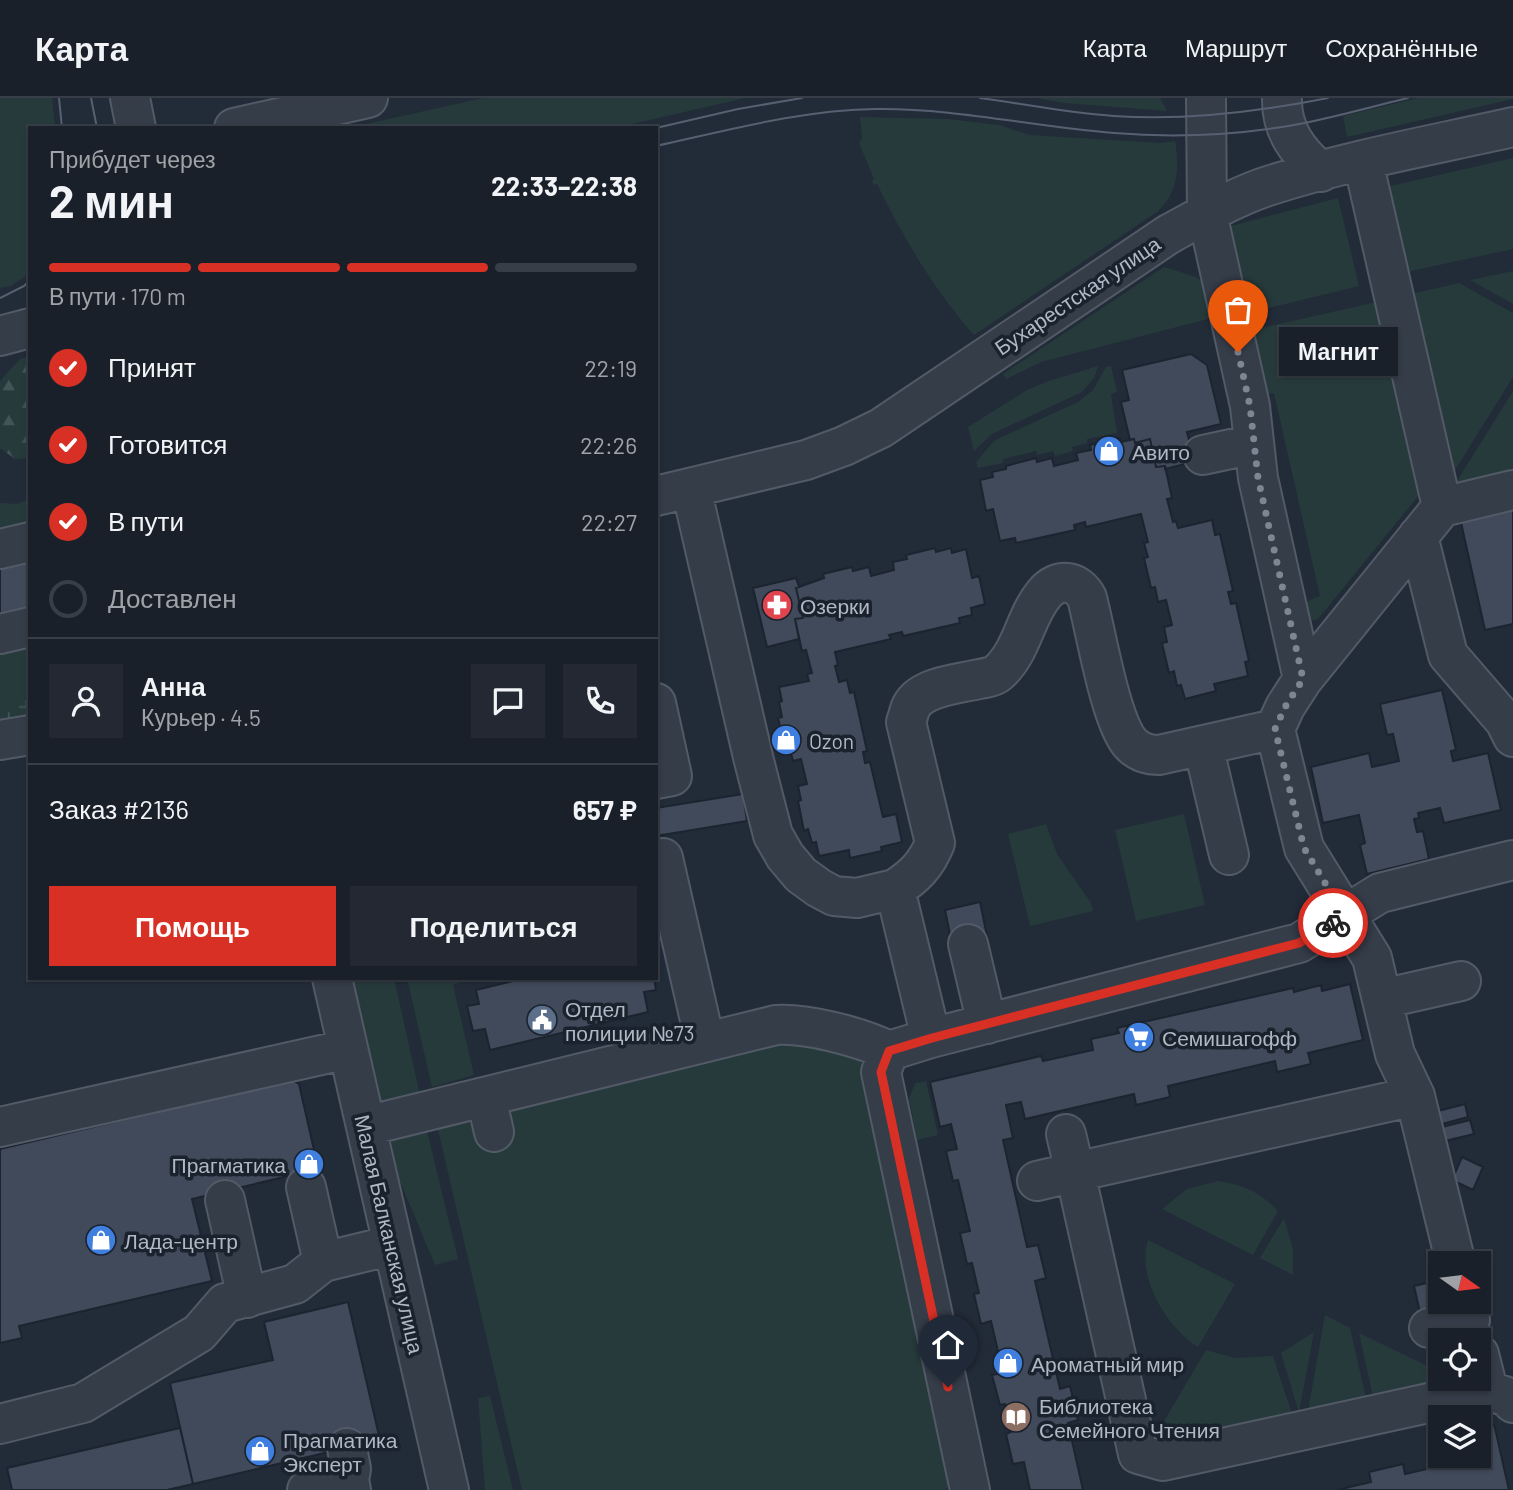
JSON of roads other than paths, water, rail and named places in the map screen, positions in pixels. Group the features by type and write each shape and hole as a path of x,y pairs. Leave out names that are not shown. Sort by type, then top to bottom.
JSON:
{"street":[{"path":"130,98 136,126"},
{"path":"243,126 368,98"},
{"path":"1206,98 1207,212 1250,406 1258,478 1303,679"},
{"path":"1282,98 1286,125 1293,142 1303,157 1321,172"},
{"name":"Бухарестская улица","path":"674,492 806,460 881,428 1169,234 1207,212 1270,185 1513,127"},
{"path":"1363,161 1442,507"},
{"path":"0,336 28,329"},
{"path":"1203,455 1254,444"},
{"path":"1453,1251 1415,1096 1395,1054 1372,958 1304,848 1275,729 1303,679 1442,507 1513,491"},
{"path":"674,492 774,835 785,856 801,875 834,896 857,898 895,889 914,877 927,862 935,843 906,722 911,705 926,692 996,675 1012,657 1043,595 1052,586 1074,583 1082,588 1087,598 1115,712 1130,742 1138,750 1149,755 1159,755 1275,729"},
{"path":"1418,537 1448,655 1501,699 1505,721 1513,737"},
{"path":"0,549 28,542"},
{"path":"0,634 28,627"},
{"path":"658,712 672,776 658,779"},
{"path":"0,740 28,735"},
{"path":"1203,745 1229,855"},
{"path":"658,859 663,858 705,1042"},
{"path":"366,1126 490,1114 705,1042 776,1025 793,1025 868,1040 889,1051 1299,943 1380,893 1513,860"},
{"path":"895,889 932,1038"},
{"path":"968,944 987,1024"},
{"name":"Малая Балканская улица","path":"332,980 449,1490"},
{"path":"1382,999 1461,981"},
{"path":"0,1127 348,1049"},
{"path":"889,1051 881,1072 970,1490"},
{"path":"1037,1181 1415,1096"},
{"path":"1066,1134 1138,1454 1163,1461 1428,1370"},
{"path":"306,1187 323,1262"},
{"path":"225,1200 247,1298"},
{"path":"0,1424 83,1403 199,1333 225,1303 295,1284 323,1262 393,1245"},
{"path":"307,1490 349,1473"}],"tram line":[{"path":"59,98 62,126"},
{"path":"91,98 97,126"},
{"path":"658,128 802,98"},
{"path":"980,98 1097,115 1141,117 1249,111 1328,98"},
{"path":"658,146 793,117 876,109 936,111 1114,133 1227,133 1294,125 1408,98"},
{"path":"0,298 28,282"}],"place":[{"name":"Магнит","path":"1238,352"},
{"name":"Авито","path":"1109,451"},
{"name":"Озерки","path":"777,605"},
{"name":"Ozon","path":"786,740"},
{"name":"Отдел полиции №73","path":"542,1020"},
{"name":"Семишагофф","path":"1139,1037"},
{"name":"Прагматика","path":"309,1164"},
{"name":"Лада-центр","path":"101,1240"},
{"name":"Ароматный мир","path":"1008,1363"},
{"name":"Библиотека Семейного Чтения","path":"1016,1417"},
{"name":"Прагматика Эксперт","path":"260,1451"}]}
